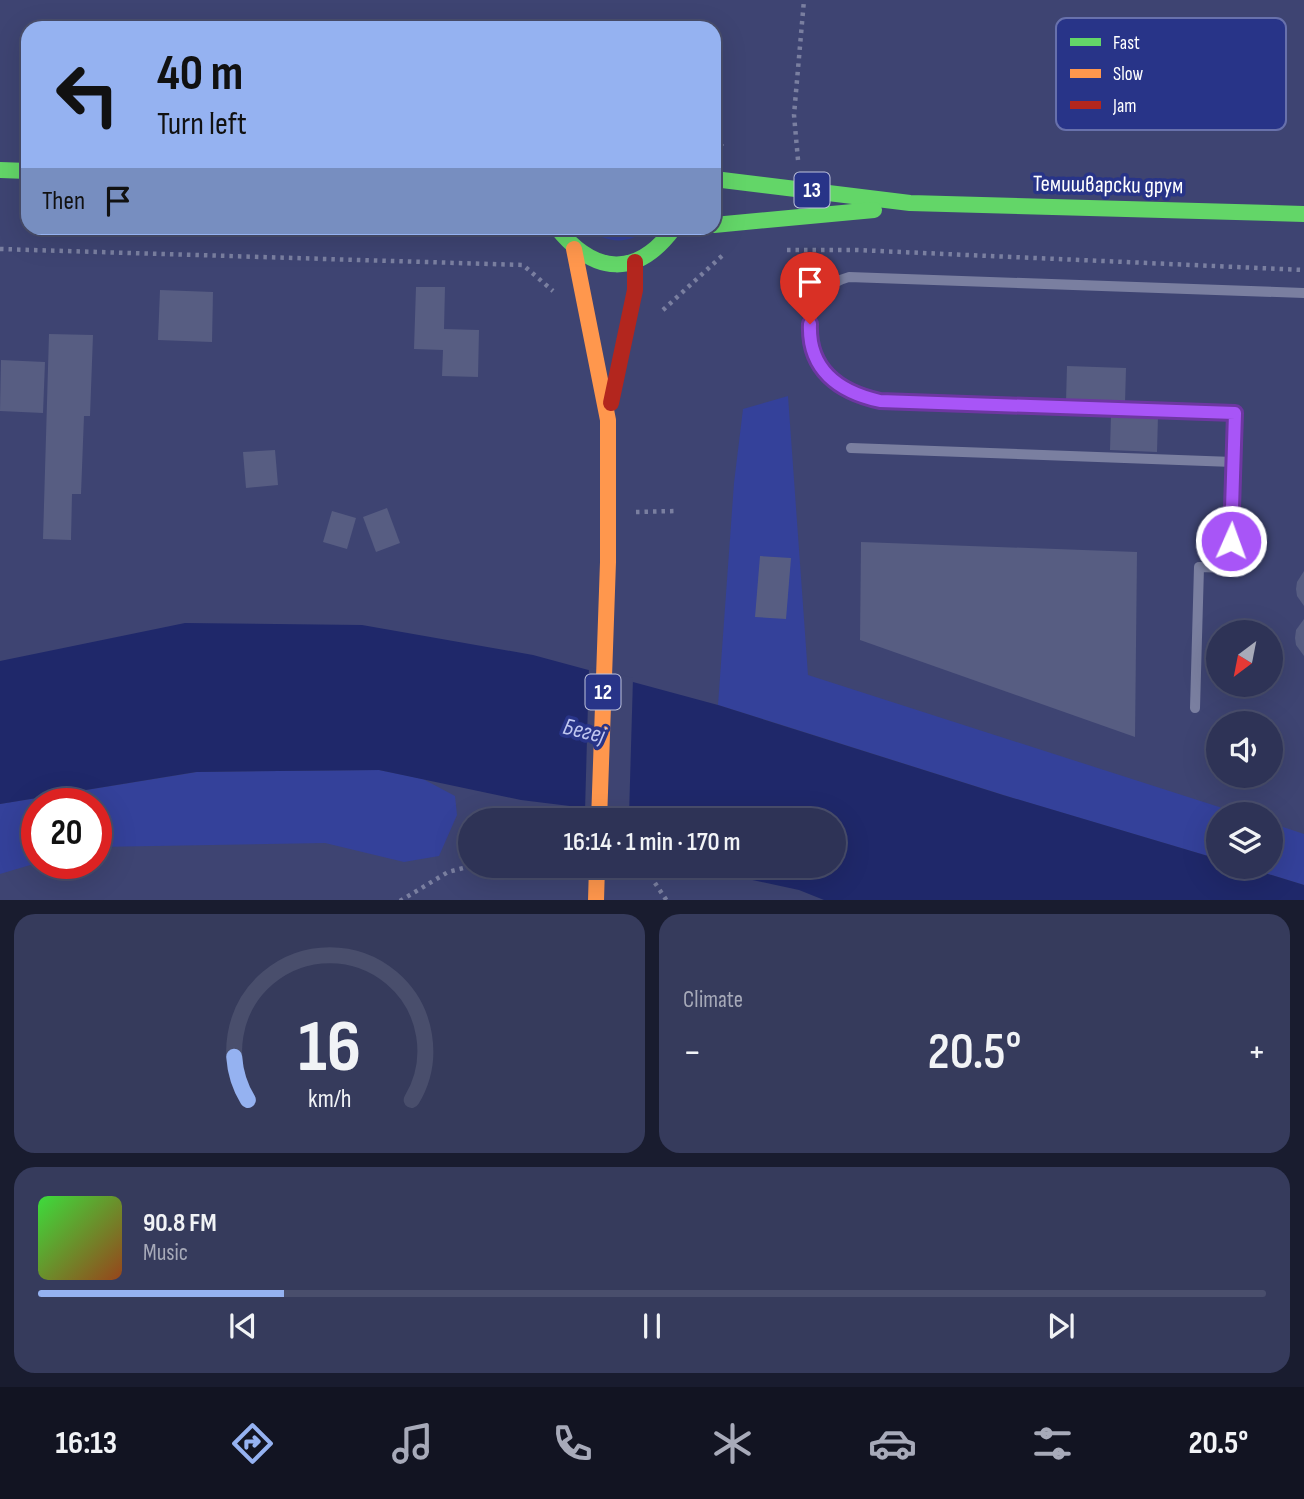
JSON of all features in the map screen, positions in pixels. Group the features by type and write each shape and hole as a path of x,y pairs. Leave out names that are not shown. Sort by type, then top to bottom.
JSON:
{"main road":[{"path":"0,170 21,171"},
{"name":"Темишварски друм","path":"721,180 911,203 1304,214"},
{"name":"Темишварски друм","path":"721,224 848,214 911,203"},
{"name":"12","path":"563,235 574,249 593,260 614,265 635,262 635,290 608,420 608,562 599,808"},
{"path":"635,262 653,254 670,235"},
{"name":"12","path":"574,249 608,420"},
{"path":"596,900 597,878"}],"lane":[{"path":"1195,708 1199,567 1230,568 1235,413 880,401 860,397 844,389 820,366 809,338 813,311 828,287 835,281 849,277 1304,293"},
{"path":"851,449 1233,462"}],"path":[{"path":"800,188 794,115 804,0"},
{"path":"0,249 523,265 558,295"},
{"path":"663,310 729,250"},
{"path":"780,250 856,250 1304,270"},
{"path":"607,512 676,511"},
{"path":"402,900 448,872 458,869"},
{"path":"652,878 666,900"}],"shaded area":[{"path":"598,235 639,235 626,240"},
{"path":"788,396 808,675 1206,803 1206,855 718,705 734,483 743,409"},
{"path":"379,770 423,779 455,796 457,815 439,856 404,862 325,843 112,847 112,788 98,788 197,772"},
{"path":"21,801 21,868 0,874 0,804"},
{"path":"1283,827 1304,834 1304,885 1283,879"}],"water":[{"name":"Бегеј","path":"185,623 362,625 533,655 718,705 1206,855 1206,879 1283,879 1304,885 1304,900 824,900 799,890 743,878 846,878 846,808 586,808 521,800 379,770 196,772 98,788 21,788 21,801 0,804 0,661"}],"pier":[{"path":"589,667 633,678 629,808 585,808"}],"building":[{"path":"416,287 445,287 444,329 479,330 478,377 442,376 443,350 414,349"},
{"path":"160,290 213,292 212,342 158,340"},
{"path":"49,334 93,335 90,416 84,416 81,494 72,494 71,540 43,539"},
{"path":"1,360 45,362 43,413 0,411"},
{"path":"1067,366 1126,368 1125,403 1066,402"},
{"path":"1111,415 1158,416 1157,452 1110,450"},
{"path":"275,450 278,485 246,488 243,452"},
{"path":"387,508 400,543 376,552 363,517"},
{"path":"332,511 356,518 347,549 323,542"},
{"path":"861,542 1137,552 1135,737 860,640"},
{"path":"760,556 791,558 786,619 755,617"},
{"path":"1304,571 1304,606 1296,589"},
{"path":"1304,619 1304,656 1296,645 1295,638 1296,630"}],"traffic: fast":[{"path":"0,170 21,171"},
{"path":"721,180 910,203 1304,214"},
{"path":"721,224 874,210"},
{"path":"563,235 586,255 601,262 616,264 645,256 668,235"}],"traffic: slow":[{"path":"574,249 608,420 608,562 599,808"},
{"path":"596,900 597,878"}],"traffic: jam":[{"path":"611,403 635,290 635,262"}],"route":[{"path":"810,324 809,338 820,366 831,379 860,397 880,401 1235,413 1231,541"}]}
